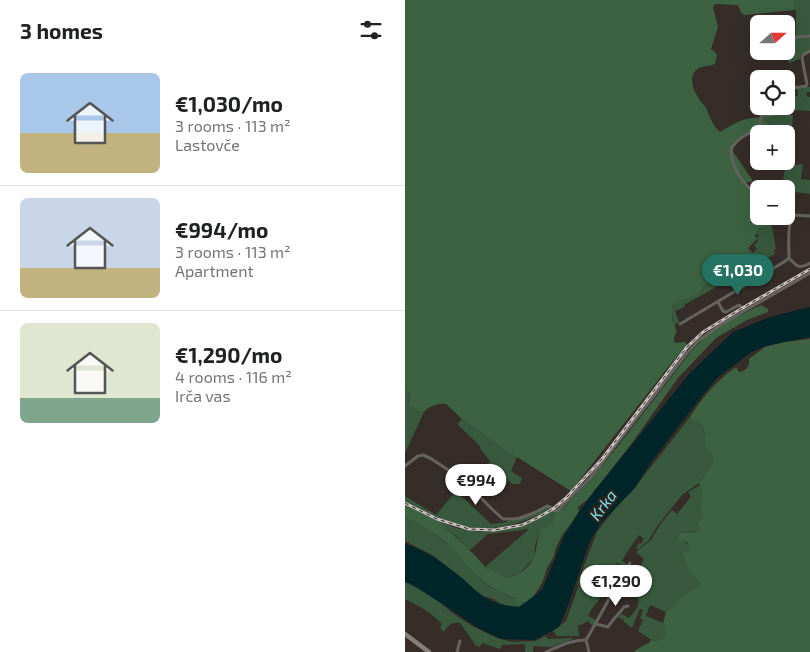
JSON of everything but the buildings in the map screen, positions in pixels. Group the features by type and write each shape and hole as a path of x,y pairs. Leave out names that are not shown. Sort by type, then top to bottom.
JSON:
{"main road":[{"path":"405,634 429,652"}],"street":[{"path":"795,37 810,36"},
{"path":"795,88 807,84 802,58 803,55 810,51"},
{"path":"750,188 737,172 731,152 732,147 746,134 760,128 761,116 768,115"},
{"path":"795,215 810,216"},
{"path":"790,225 789,258 801,268 810,263"},
{"path":"680,324 789,258"},
{"path":"405,466 418,456 426,456 436,461 462,479 503,519 520,518 547,506 555,511 558,510 590,478 698,341 720,325 810,273"},
{"path":"718,302 723,312 739,304 745,310"},
{"path":"589,652 586,640 630,563"},
{"path":"596,624 608,627 624,607 628,606"},
{"path":"546,652 569,643 586,640"},
{"path":"457,652 460,641"}],"green space":[{"path":"405,0 794,0 794,10 744,15 741,13 738,5 715,4 713,7 718,27 711,49 717,54 715,64 699,68 695,71 692,83 697,95 720,132 740,121 755,117 761,118 770,125 750,125 750,133 741,137 732,150 752,180 746,183 736,174 750,189 750,225 764,225 755,235 757,239 748,248 753,258 738,265 734,264 723,268 716,281 705,285 700,293 672,305 672,318 677,332 675,334 675,343 685,342 687,345 571,491 515,457 462,419 446,404 434,405 424,412 419,411 408,404 411,396 410,393 405,391"},
{"path":"794,0 810,0 810,35 796,36"},
{"path":"810,37 810,50 801,55 800,59 789,63 788,60 795,60 795,38"},
{"path":"797,87 810,87 810,92 806,93 807,97 810,97 810,111 795,110 795,96 798,96"},
{"path":"768,115 793,115 792,125 771,125 761,118"},
{"path":"803,164 801,179 810,180 810,194 795,192 795,180 783,180 785,170 795,170 795,165"},
{"path":"764,225 772,225 776,249 774,250 775,254 675,311 679,322 675,325 672,314 673,304 700,293 705,285 716,281 736,262 753,256 748,251 748,248 753,253 757,249 754,245 758,241 757,238 759,236 758,234 755,235"},
{"path":"761,305 768,309 768,312 747,320 716,338 678,378 632,443 588,499 578,507 579,511 562,535 543,581 532,598 524,604 522,602 516,604 516,598 487,585 447,543 406,517 405,504 440,521 486,568 504,577 521,572 533,559 541,528 544,529 552,522 556,512 563,508 591,479 693,349 708,334 728,321"},
{"path":"810,339 810,652 633,652 651,640 660,639 665,636 666,629 663,623 666,612 687,592 699,586 700,582 691,573 685,561 683,552 688,550 689,546 687,542 679,541 678,533 699,531 697,522 703,518 699,483 714,460 706,445 702,427 696,421 692,421 690,417 705,396 722,378 736,367 739,372 746,370 749,359 765,347 784,342"},
{"path":"405,391 412,396 408,402 419,411 424,412 405,453"},
{"path":"690,417 692,421 696,421 702,427 714,460 699,483 682,495 658,525 649,540 638,549 636,548 644,539 639,535 622,561 627,564 625,568 617,563 606,582 610,584 614,577 619,579 611,593 604,589 588,616 596,622 593,626 588,621 578,626 579,636 557,636 553,631 566,621 579,585 577,584 597,532"},
{"path":"462,419 517,457 511,471 522,478 520,484 512,484 504,475 499,479 493,475 478,493 471,487 490,461 480,446 457,424"},
{"path":"700,485 703,518 697,522 699,531 678,533 689,546 688,550 683,552 700,582 699,586 687,592 666,612 650,605 646,616 663,623 666,629 665,636 653,641 638,631 643,620 640,618 643,610 640,609 632,628 618,617 621,614 629,618 637,607 639,601 637,593 631,587 644,596 652,585 636,576 644,559 636,552 651,540 661,523 672,510 677,514 691,497 688,492"},
{"path":"456,491 491,524 514,520 547,507 551,509 537,516 509,525 481,528 451,523 405,501 405,496 436,515"},
{"path":"552,510 556,512 552,522 544,529 541,528 535,546 534,558 520,573 510,577 502,577 485,567 528,530 527,528 488,534 470,550 442,526 440,521 462,529 497,531 531,521"},
{"path":"405,515 453,548 482,581 490,587 516,598 516,604 522,602 524,604 520,607 511,607 483,596 434,556 405,541"},
{"path":"405,582 428,593 455,615 474,627 497,638 512,642 535,641 546,636 548,639 573,639 551,647 533,646 533,652 525,652 525,644 502,645 500,649 482,643 480,647 476,646 460,623 451,624 444,632 440,628 442,624 434,616 405,599"}],"water":[{"name":"Krka","path":"810,307 810,337 765,346 750,353 717,378 650,464 635,488 600,524 589,543 559,627 535,640 501,639 478,628 411,584 405,582 405,544 435,558 486,598 494,602 519,607 542,590 564,536 579,512 690,373 733,332 770,317"}],"railway":[{"path":"405,503 437,519 469,529 494,530 522,525 553,509 566,498 602,459 687,347 703,332 810,269"}]}
